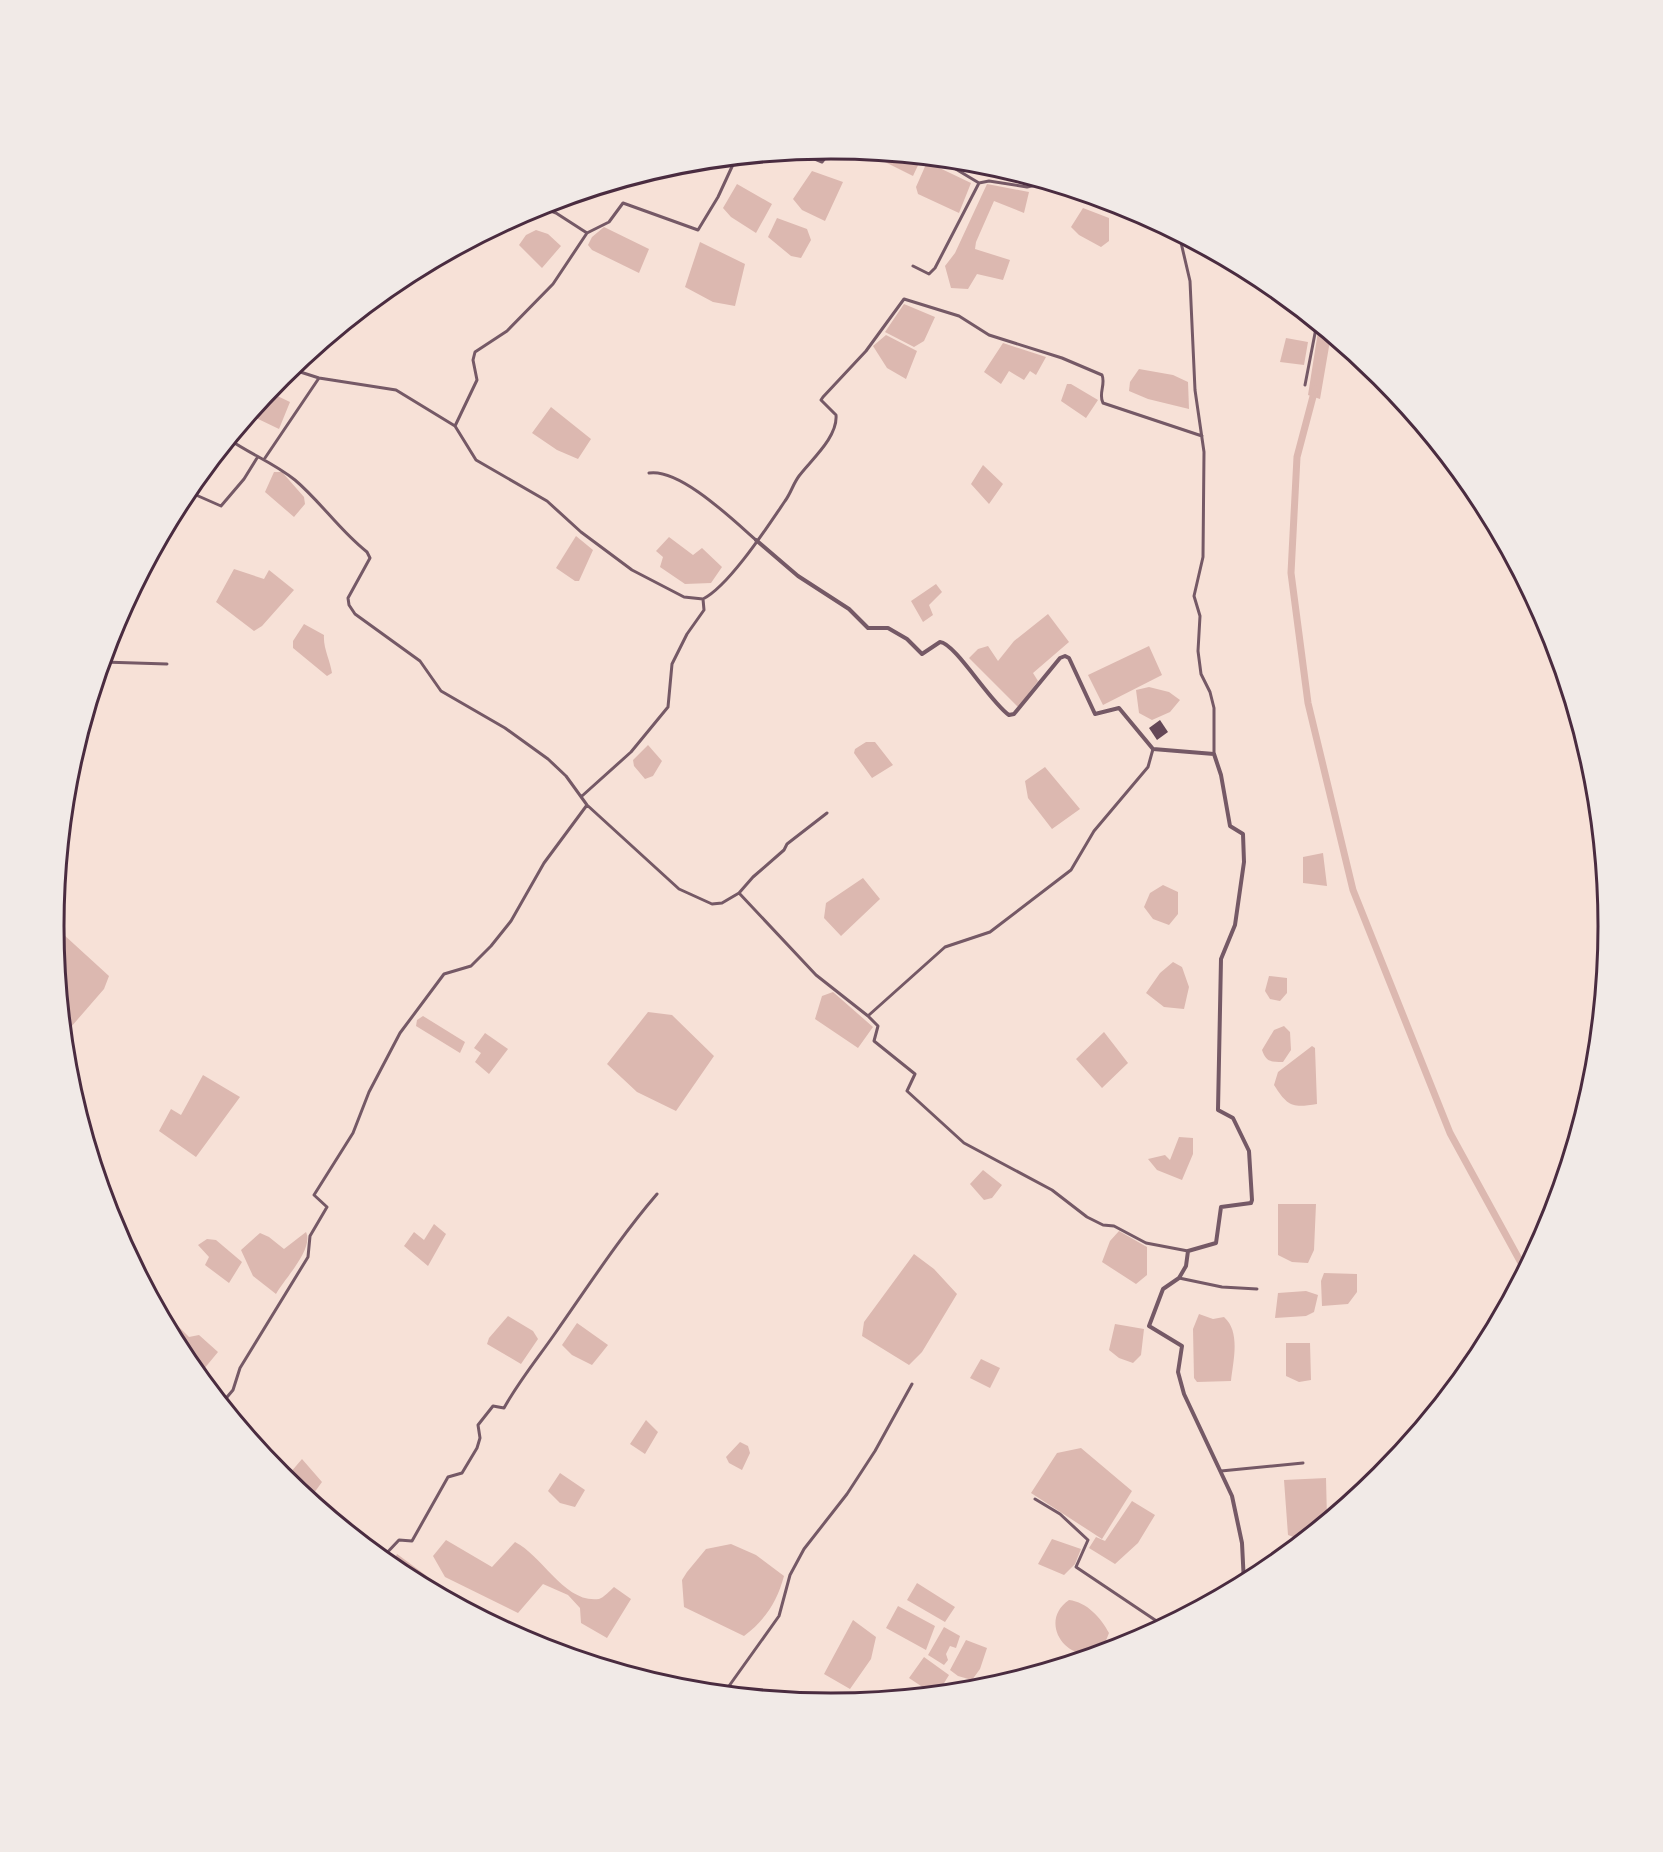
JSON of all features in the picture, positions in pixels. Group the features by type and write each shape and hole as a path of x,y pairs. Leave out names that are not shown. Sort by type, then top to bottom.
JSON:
{"street":[{"path":"455,426 477,380 473,360 475,352 507,331 553,284 587,233 609,222 623,203 698,231 718,197 732,166"},
{"path":"958,170 979,183 989,181 1033,186"},
{"path":"913,266 929,274 935,268 979,183"},
{"path":"553,212 587,233"},
{"path":"739,893 816,975 878,1026 874,1041 915,1074 907,1091 964,1143 1052,1190 1078,1211 1103,1225 1114,1226 1146,1243 1188,1251 1216,1243 1221,1207 1251,1203 1249,1151 1233,1118 1218,1110 1221,959 1235,925 1244,862 1243,834 1230,826 1221,775 1214,754 1214,708 1210,692 1201,674 1198,651 1200,616 1194,596 1204,545 1202,436 1192,347 1190,280 1181,244"},
{"path":"301,372 319,378 396,390 455,426 476,460 547,501 581,532 632,570 684,597 703,599 717,590 742,562 837,424 836,415 821,400 866,351 904,299 959,316 989,335 1062,358 1102,375 1103,403 1202,436"},
{"path":"1305,385 1315,331"},
{"path":"264,459 319,378"},
{"path":"236,444 296,480 367,552 370,558 368,563 348,598 349,605 355,614 420,662 441,691 505,728 548,759 582,796 587,805 679,889 712,904 722,903 739,893 753,877 784,850 787,844 828,813"},
{"path":"197,496 221,506 244,479 257,458"},
{"path":"649,473 663,473 724,510 798,576 849,609 868,628 888,628 907,639 922,654 940,642 947,643 958,653 987,695 1009,715 1014,714 1060,658 1065,656 1069,658 1095,714 1119,708 1153,749 1214,754"},
{"path":"582,796 631,753 668,707 672,664 687,634 704,610 703,599"},
{"path":"111,662 167,664"},
{"path":"868,1016 945,947 990,932 1071,870 1094,831 1148,767 1153,749"},
{"path":"227,1397 233,1390 240,1368 262,1328 286,1295 308,1257 310,1236 327,1207 314,1195 352,1133 369,1092 400,1033 444,974 471,966 491,946 511,921 544,863 587,805"},
{"path":"388,1552 399,1540 412,1541 448,1477 462,1473 477,1448 480,1438 476,1427 493,1406 504,1408 519,1380 545,1348 622,1234 657,1194"},
{"path":"1188,1251 1186,1266 1179,1278 1163,1289 1149,1326 1182,1346 1178,1372 1184,1395 1232,1496 1242,1543 1243,1573"},
{"path":"1179,1278 1222,1287 1257,1289"},
{"path":"729,1686 779,1616 790,1575 804,1549 847,1494 875,1451 912,1384"},
{"path":"1221,1471 1303,1463"},
{"path":"1035,1499 1060,1514 1089,1540 1076,1567 1156,1621"}],"shaded area":[{"path":"883,161 918,165 913,176"},
{"path":"926,165 937,167 971,183 959,213 918,194 916,187"},
{"path":"812,171 843,182 825,221 802,210 793,199"},
{"path":"737,184 772,204 756,233 731,217 723,208"},
{"path":"987,184 1029,192 1024,213 994,201 976,242 975,249 1010,260 1003,280 977,274 968,289 951,288 945,266 955,253"},
{"path":"1083,208 1109,218 1109,241 1101,247 1079,235 1071,227"},
{"path":"777,218 807,229 811,240 801,258 791,256 768,237"},
{"path":"604,227 649,249 639,273 592,250 588,245 592,237"},
{"path":"536,230 548,234 561,246 542,268 519,245 526,235"},
{"path":"700,242 745,264 735,306 713,302 685,287"},
{"path":"904,304 935,317 924,341 914,347 885,332"},
{"path":"1318,333 1330,343 1320,399 1308,395"},
{"path":"886,335 917,351 906,379 887,368 873,346"},
{"path":"1286,338 1308,342 1304,365 1280,362"},
{"path":"1003,343 1046,357 1036,375 1030,371 1024,380 1009,371 1001,384 984,372"},
{"path":"1139,369 1173,375 1188,382 1189,409 1148,399 1129,391 1130,382"},
{"path":"1067,384 1071,384 1098,400 1086,418 1061,401"},
{"path":"278,396 290,402 279,429 257,418"},
{"path":"551,407 591,439 578,459 557,450 532,433"},
{"path":"983,465 1003,484 989,504 971,484"},
{"path":"274,472 282,472 304,497 305,504 294,517 265,492"},
{"path":"576,536 593,550 579,581 575,581 556,568"},
{"path":"669,537 693,555 702,548 722,567 711,583 685,584 660,567 663,557 656,551"},
{"path":"234,569 264,579 269,570 294,590 262,626 254,631 216,602"},
{"path":"936,584 942,592 929,605 933,615 923,622 911,601"},
{"path":"1048,614 1069,642 1033,673 1038,681 1018,707 969,658 978,649 988,646 998,661 1014,641"},
{"path":"304,624 324,635 332,673 327,676 293,648 293,641"},
{"path":"1149,646 1162,675 1103,705 1088,675"},
{"path":"1149,687 1169,692 1180,700 1170,712 1152,720 1139,713 1136,690"},
{"path":"866,742 875,742 893,765 872,778 854,753 855,749"},
{"path":"648,745 662,761 653,776 645,779 634,766 633,760"},
{"path":"1045,767 1080,809 1052,829 1028,798 1025,781"},
{"path":"1323,853 1327,886 1303,883 1303,857"},
{"path":"863,878 880,899 841,936 824,918 826,903"},
{"path":"1163,885 1178,892 1178,914 1169,925 1153,919 1144,907 1150,893"},
{"path":"64,935 109,976 104,989 71,1027"},
{"path":"1173,962 1182,967 1189,987 1184,1009 1164,1007 1146,993 1160,973"},
{"path":"1269,976 1287,978 1287,993 1280,1001 1270,999 1265,991"},
{"path":"833,992 873,1027 858,1048 815,1019 822,996"},
{"path":"648,1012 672,1015 714,1056 676,1111 637,1092 607,1064"},
{"path":"423,1016 465,1042 460,1053 416,1026 417,1020"},
{"path":"1284,1026 1290,1032 1291,1050 1283,1062 1275,1062 1265,1057 1262,1050 1274,1030"},
{"path":"1104,1032 1128,1063 1102,1088 1076,1059"},
{"path":"485,1033 508,1049 489,1074 475,1062 481,1053 474,1048"},
{"path":"1312,1046 1315,1048 1317,1104 1297,1106 1287,1102 1274,1085 1278,1072"},
{"path":"203,1075 240,1097 196,1157 159,1131 171,1109 181,1115"},
{"path":"1179,1137 1193,1138 1193,1154 1182,1180 1157,1170 1148,1159 1165,1155 1170,1160"},
{"path":"983,1170 1002,1185 992,1198 984,1200 970,1184"},
{"path":"1278,1204 1316,1204 1314,1250 1308,1263 1292,1262 1278,1255"},
{"path":"434,1224 446,1234 428,1266 404,1246 414,1232 424,1240"},
{"path":"1119,1231 1147,1247 1147,1275 1136,1284 1102,1262 1110,1241"},
{"path":"306,1232 306,1247 276,1294 253,1276 241,1250 260,1233 284,1249"},
{"path":"207,1239 216,1240 242,1262 229,1283 205,1265 209,1257 198,1245"},
{"path":"914,1254 934,1269 957,1294 922,1352 909,1365 862,1336 864,1322"},
{"path":"1324,1273 1357,1274 1357,1292 1348,1304 1322,1306 1321,1281"},
{"path":"1306,1291 1318,1295 1314,1312 1306,1316 1275,1318 1278,1293"},
{"path":"1199,1314 1213,1319 1224,1317 1233,1331 1235,1347 1231,1381 1197,1382 1194,1378 1193,1329"},
{"path":"508,1316 533,1331 538,1339 521,1364 487,1344 489,1338"},
{"path":"577,1323 608,1345 592,1365 572,1355 562,1345"},
{"path":"1115,1324 1144,1329 1141,1355 1133,1363 1119,1358 1109,1350"},
{"path":"177,1325 189,1337 199,1335 218,1352 205,1368"},
{"path":"1286,1343 1310,1343 1311,1380 1299,1382 1286,1376"},
{"path":"981,1359 1000,1368 990,1388 970,1378"},
{"path":"646,1420 658,1432 645,1454 630,1444"},
{"path":"740,1442 748,1446 750,1453 742,1470 729,1463 726,1457"},
{"path":"1081,1448 1132,1491 1102,1539 1031,1493 1057,1453"},
{"path":"302,1459 322,1482 315,1492 292,1471"},
{"path":"560,1473 585,1490 575,1507 560,1503 548,1491"},
{"path":"1326,1478 1327,1511 1295,1537 1288,1535 1284,1480"},
{"path":"1132,1501 1155,1515 1138,1543 1115,1564 1089,1548 1096,1537 1105,1541"},
{"path":"1052,1539 1081,1549 1075,1564 1064,1575 1038,1564"},
{"path":"446,1540 492,1567 515,1542 525,1548 575,1594 587,1599 599,1599 614,1587 631,1599 607,1638 581,1623 580,1608 568,1595 543,1584 518,1613 445,1577 433,1556"},
{"path":"731,1544 756,1555 784,1576 769,1610 744,1636 684,1607 682,1580 687,1572 706,1549"},
{"path":"397,1554 436,1583 405,1564 395,1557"},
{"path":"917,1583 955,1607 945,1622 907,1600"},
{"path":"1069,1600 1087,1607 1106,1627 1109,1633 1105,1642 1077,1652 1067,1647 1056,1629 1056,1619 1060,1609"},
{"path":"898,1606 935,1626 926,1650 886,1628"},
{"path":"853,1620 876,1637 871,1659 850,1689 824,1674"},
{"path":"944,1627 960,1636 956,1648 950,1646 946,1654 948,1660 944,1665 928,1655"},
{"path":"966,1640 987,1648 980,1669 972,1679 958,1676 950,1670"},
{"path":"924,1657 949,1675 943,1684 922,1687 909,1678"}],"building":[{"path":"1160,720 1168,732 1157,740 1149,728"}],"waterway":[{"path":"1315,389 1297,457 1291,573 1308,703 1353,890 1450,1133 1521,1262"}]}
